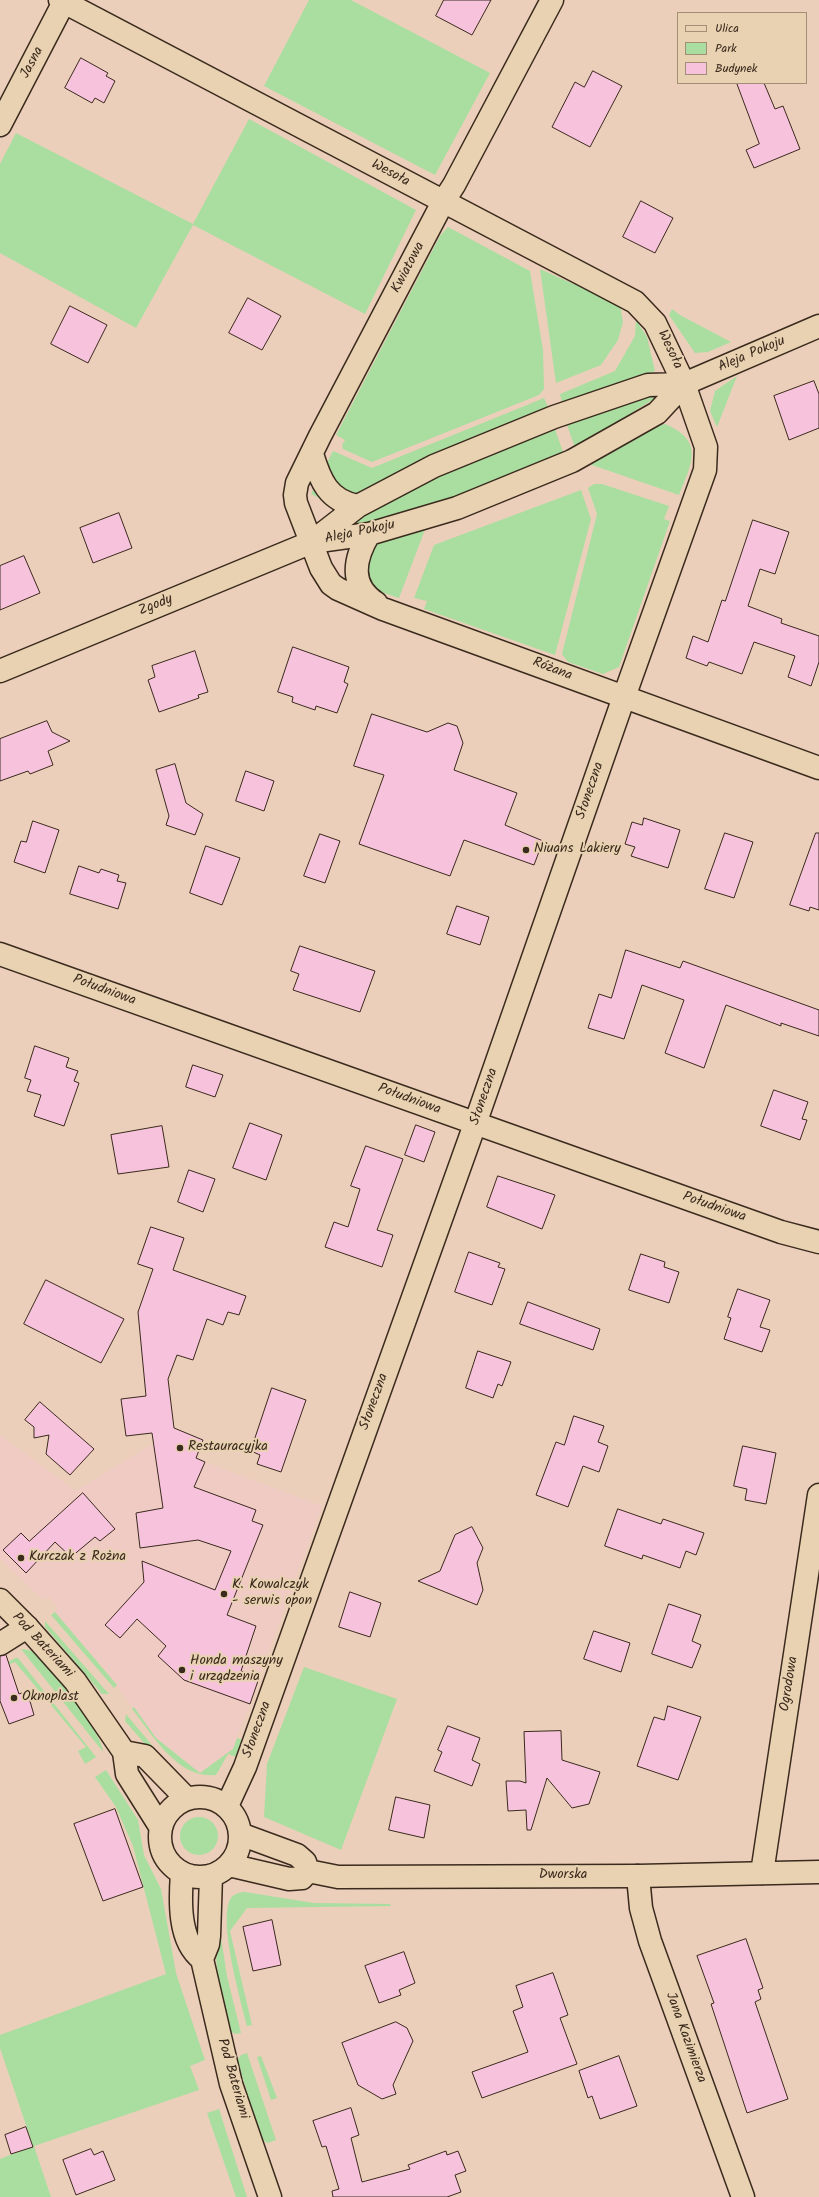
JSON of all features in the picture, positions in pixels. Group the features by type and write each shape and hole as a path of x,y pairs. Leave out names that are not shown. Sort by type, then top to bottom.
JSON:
{"street":[{"name":"Kwiatowa","path":"312,542 296,503 295,495 297,483 443,202 454,185 552,0"},
{"name":"Wesoła","path":"63,1 635,302 656,323 684,384"},
{"name":"Jasna","path":"0,125 63,1"},
{"name":"Aleja Pokoju","path":"312,542 358,506 434,466 554,417 648,385 684,384 819,326"},
{"name":"Aleja Pokoju","path":"312,542 368,534 457,508 572,461 657,413 684,384"},
{"name":"Słoneczna","path":"227,1806 245,1767 475,1124 624,697 706,470 706,447 684,384"},
{"path":"312,454 319,477 328,490 341,501 358,506"},
{"path":"368,534 360,548 357,567 358,584 365,596 383,608"},
{"name":"Różana","path":"312,542 321,568 331,584 338,589 383,608 819,768"},
{"name":"Zgody","path":"0,671 312,542"},
{"name":"Południowa","path":"0,954 781,1232 819,1242"},
{"name":"Ogrodowa","path":"762,1873 819,1495"},
{"name":"Pod Bateriami","path":"0,1600 27,1627 75,1681 124,1752 127,1774 160,1828 160,1843 164,1855 172,1865 182,1873 183,1920 191,1948 202,1959 231,2084 270,2197"},
{"path":"0,1644 27,1627"},
{"path":"124,1752 144,1756 187,1799"},
{"path":"160,1828 169,1811 177,1804 187,1799 208,1797 227,1806 238,1824 240,1834 236,1854 220,1870 208,1940 202,1959"},
{"path":"182,1873 194,1877 220,1870 289,1879 302,1878 308,1871 304,1862 297,1856 240,1834"},
{"name":"Dworska","path":"308,1871 338,1877 638,1876 819,1872"},
{"name":"Jana Kazimierza","path":"638,1876 641,1908 650,1941 743,2197"}],"shaded area":[{"path":"0,1435 76,1491 154,1443 322,1506 233,1749 200,1773 156,1738 104,1669 55,1612 58,1608 48,1596 43,1600 0,1559"}],"green space":[{"path":"309,0 351,0 490,73 435,175 264,86"},
{"path":"249,119 416,210 365,314 193,225 136,328 0,253 0,164 16,133 193,224"},
{"path":"448,227 530,271 543,350 544,389 539,395 372,462 343,449 342,445 345,440 336,435 440,236"},
{"path":"540,269 620,305 623,322 618,340 601,365 556,383"},
{"path":"672,309 680,315 731,342 708,352 695,353 669,315"},
{"path":"636,320 647,337 655,371 562,402 560,394 615,371 635,336"},
{"path":"737,376 717,427 710,411 715,391"},
{"path":"654,393 657,397 575,448 566,422"},
{"path":"544,398 548,407 431,456 335,506 311,494 333,451 372,468"},
{"path":"665,424 678,431 686,438 690,445 692,454 688,473 679,495 589,464 651,427"},
{"path":"555,429 563,452 468,497 339,531 443,471"},
{"path":"594,484 602,484 669,506 664,519 670,521 619,667 603,674 568,662 562,654 597,514 588,488"},
{"path":"581,490 591,519 555,655 424,609 427,601 414,598 434,545"},
{"path":"426,527 399,598 369,588 367,575 368,564 377,542"},
{"path":"55,1612 117,1685 114,1688 51,1615"},
{"path":"45,1621 109,1694 102,1694 45,1627"},
{"path":"21,1649 34,1653 53,1671 76,1701 86,1717 101,1744 103,1752"},
{"path":"15,1658 18,1658 96,1757 85,1764 78,1751 86,1747 15,1662 0,1668"},
{"path":"304,1667 397,1699 341,1850 264,1817 267,1764"},
{"path":"134,1707 156,1738 200,1773 233,1749 237,1738 245,1741 239,1758 228,1754 216,1775 202,1774 189,1770 167,1753 132,1709"},
{"path":"126,1714 161,1756 158,1759 125,1721"},
{"path":"106,1770 138,1820 144,1855 161,1889 176,1973 205,2060 190,2066 199,2090 34,2146 51,2197 0,2197 0,2159 33,2146 0,2048 0,2035 166,1974 133,1846 116,1807 95,1777"},
{"path":"195,1817 203,1817 213,1822 217,1829 217,1843 213,1850 203,1855 195,1855 185,1850 183,1847 180,1840 180,1832 185,1822 188,1820"},
{"path":"241,1892 314,1903 390,1904 391,1906 247,1908 230,1931 252,2025 247,2026 228,1941 227,1923 227,1909 231,1898"},
{"path":"220,1931 227,1976 241,2033 236,2034 231,2032 219,1981 216,1954 217,1941"},
{"path":"247,2053 276,2140 268,2143 262,2140 237,2060 241,2055"},
{"path":"261,2056 277,2098 271,2100 257,2057"},
{"path":"219,2109 247,2197 236,2197 207,2113"}],"building":[{"path":"444,0 491,0 472,35 436,16"},
{"path":"81,58 108,73 106,76 115,81 104,103 95,98 92,103 65,88"},
{"path":"593,71 622,86 590,147 552,127 575,82 584,87"},
{"path":"737,84 764,84 775,109 783,106 800,149 754,168 746,150 759,144"},
{"path":"641,201 673,218 655,253 623,237"},
{"path":"248,298 281,316 262,350 229,333"},
{"path":"70,306 107,325 88,363 51,344"},
{"path":"814,381 819,394 819,428 789,440 774,396"},
{"path":"119,513 132,548 93,563 80,528"},
{"path":"753,520 789,532 775,574 760,569 748,606 782,619 781,623 819,636 819,662 811,686 788,677 795,656 754,642 742,674 709,662 707,666 686,658 693,636 708,642 722,600 725,601"},
{"path":"24,556 40,593 0,610 0,566"},
{"path":"293,647 349,667 344,682 348,684 337,713 316,706 315,710 292,702 293,697 278,692"},
{"path":"195,651 208,692 198,695 199,698 159,712 148,680 155,677 152,666"},
{"path":"372,714 427,732 448,723 457,726 463,743 454,770 517,793 505,825 543,841 534,865 464,840 450,876 359,844 384,775 354,766"},
{"path":"47,721 52,732 70,741 48,751 53,765 30,774 28,771 0,781 0,739"},
{"path":"175,764 186,803 203,814 195,835 166,825 169,816 156,770"},
{"path":"246,771 274,781 264,811 236,801"},
{"path":"644,818 680,830 668,868 631,856 635,847 625,844 632,822 642,825"},
{"path":"33,821 59,830 45,873 14,862 21,841 26,842"},
{"path":"725,833 753,842 734,898 705,889"},
{"path":"816,833 819,833 819,910 810,907 809,911 790,905"},
{"path":"320,834 340,841 325,883 304,876"},
{"path":"206,846 240,858 222,905 190,893"},
{"path":"79,866 99,873 101,869 119,875 117,881 126,883 118,909 70,894"},
{"path":"457,906 489,917 480,945 447,934"},
{"path":"300,946 375,971 360,1012 293,990 299,974 291,971"},
{"path":"626,950 680,968 683,961 819,1010 819,1036 781,1023 781,1026 726,1005 704,1068 665,1053 684,1000 642,985 624,1039 588,1028 599,994 611,998"},
{"path":"35,1046 69,1058 66,1067 78,1071 74,1081 79,1083 64,1126 34,1116 41,1095 27,1091 31,1080 25,1078"},
{"path":"193,1065 223,1075 215,1097 186,1087"},
{"path":"774,1090 808,1102 802,1119 807,1120 800,1140 761,1126"},
{"path":"250,1123 282,1135 266,1180 233,1168"},
{"path":"416,1125 435,1132 424,1162 405,1155"},
{"path":"162,1126 169,1167 118,1174 111,1135"},
{"path":"366,1146 403,1159 377,1230 393,1235 382,1267 325,1247 334,1222 348,1227 360,1189 351,1186"},
{"path":"189,1170 215,1179 203,1212 178,1202"},
{"path":"498,1176 555,1195 542,1229 487,1207"},
{"path":"151,1227 184,1238 173,1270 246,1296 239,1315 228,1312 223,1325 207,1319 193,1360 177,1355 168,1379 174,1428 203,1440 196,1458 205,1462 194,1487 256,1510 252,1521 263,1525 227,1615 256,1626 241,1671 259,1678 250,1704 184,1680 158,1656 166,1646 137,1619 120,1638 105,1625 144,1582 142,1561 215,1590 231,1551 198,1540 140,1548 136,1513 163,1508 152,1433 126,1436 121,1399 146,1396 138,1312 153,1269 138,1264"},
{"path":"469,1252 500,1263 498,1267 505,1269 492,1305 455,1292"},
{"path":"641,1254 665,1262 664,1267 679,1272 669,1303 629,1290"},
{"path":"46,1280 124,1319 101,1363 24,1324"},
{"path":"738,1289 770,1300 760,1327 770,1330 762,1352 724,1339 731,1318 728,1317"},
{"path":"528,1302 600,1329 593,1350 520,1324"},
{"path":"478,1351 511,1362 502,1386 498,1384 493,1398 466,1388"},
{"path":"272,1388 306,1400 281,1472 257,1464 260,1455 251,1451"},
{"path":"40,1402 94,1449 70,1475 46,1454 49,1435 34,1438 34,1427 25,1420"},
{"path":"574,1416 604,1426 598,1442 608,1446 599,1472 583,1466 568,1507 536,1495 556,1442 564,1445"},
{"path":"743,1446 776,1453 766,1504 745,1500 747,1489 734,1486"},
{"path":"83,1493 115,1529 100,1541 95,1537 71,1557 55,1542 26,1573 3,1550 21,1533 29,1541"},
{"path":"618,1509 661,1524 663,1519 704,1533 696,1555 686,1551 680,1568 643,1555 642,1559 605,1546"},
{"path":"472,1527 483,1548 477,1563 483,1590 477,1605 418,1581 440,1571 455,1535"},
{"path":"350,1592 381,1603 370,1637 339,1627"},
{"path":"669,1604 701,1615 692,1641 701,1645 692,1668 652,1654"},
{"path":"594,1631 630,1643 621,1672 584,1659"},
{"name":"Oknoplast","path":"6,1655 19,1694 27,1691 34,1715 9,1724 0,1701 0,1656"},
{"path":"668,1706 701,1717 678,1780 637,1766 654,1717 664,1720"},
{"path":"448,1726 480,1738 472,1760 480,1764 472,1786 434,1771 442,1752 438,1750"},
{"path":"561,1731 562,1760 600,1772 589,1804 572,1808 547,1778 531,1830 527,1830 526,1810 508,1811 506,1781 520,1781 526,1783 524,1732"},
{"path":"396,1797 430,1805 424,1838 389,1830"},
{"path":"115,1809 143,1887 103,1901 74,1824"},
{"path":"272,1920 281,1965 253,1971 243,1927"},
{"path":"746,1939 763,1988 758,1990 761,1999 755,2002 788,2099 747,2113 711,2004 714,2003 697,1956"},
{"path":"404,1952 415,1983 399,1990 401,1995 379,2003 365,1966"},
{"path":"553,1973 568,2015 560,2018 577,2064 482,2098 472,2072 528,2052 513,2011 523,2007 516,1986"},
{"path":"396,2022 407,2028 413,2041 393,2085 396,2094 382,2099 358,2085 342,2043"},
{"path":"619,2056 637,2106 600,2119 592,2096 588,2098 579,2071"},
{"path":"351,2108 359,2135 351,2138 362,2182 410,2169 408,2165 446,2151 447,2155 458,2151 466,2171 455,2175 461,2192 447,2197 333,2197 332,2191 339,2189 326,2146 322,2147 313,2121"},
{"path":"26,2127 33,2147 11,2154 5,2135"},
{"path":"91,2149 94,2155 103,2151 115,2180 76,2195 63,2160"}],"place":[{"name":"Niuans Lakiery","path":"526,850"},
{"name":"Restauracyjka","path":"180,1448"},
{"name":"Kurczak z Rożna","path":"21,1558"},
{"name":"K. Kowalczyk - serwis opon","path":"224,1594"},
{"name":"Honda maszyny i urządzenia","path":"182,1670"},
{"name":"Oknoplast","path":"14,1698"}]}
